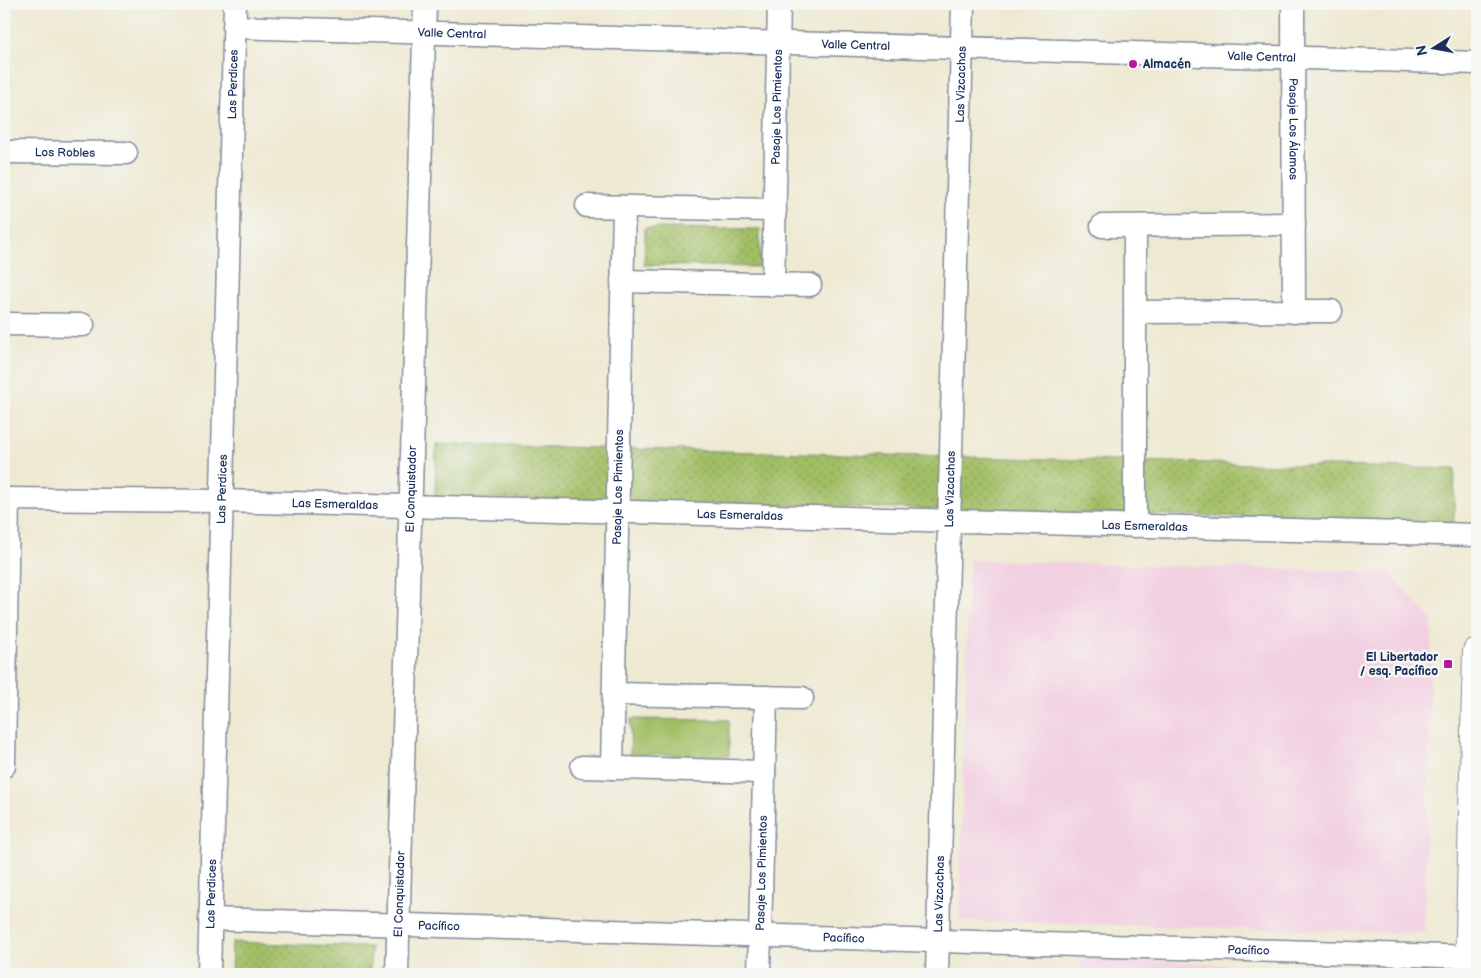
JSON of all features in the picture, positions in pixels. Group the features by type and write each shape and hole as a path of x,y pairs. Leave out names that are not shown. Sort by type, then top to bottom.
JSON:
{"street":[{"name":"Las Perdices","path":"209,974 235,4"},
{"name":"El Conquistador","path":"397,974 425,4"},
{"name":"Pasaje Los Pimientos","path":"773,285 779,4"},
{"name":"Las Vizcachas","path":"937,974 963,4"},
{"name":"Pasaje Los Álamos","path":"1293,4 1294,312"},
{"name":"Valle Central","path":"234,27 1477,63"},
{"name":"Los Robles","path":"4,152 126,153"},
{"path":"587,206 775,210"},
{"name":"Pasaje Los Pimientos","path":"612,768 624,207"},
{"path":"1102,226 1294,224"},
{"path":"1135,226 1135,526"},
{"path":"622,281 810,285"},
{"path":"1135,312 1331,311"},
{"path":"4,324 83,324"},
{"name":"Las Esmeraldas","path":"6,499 222,501 1477,535"},
{"path":"4,766 6,499"},
{"path":"1472,962 1477,652"},
{"path":"614,694 802,698"},
{"name":"Pasaje Los Pimientos","path":"759,974 766,697"},
{"path":"582,768 764,772"},
{"name":"Pacífico","path":"210,919 938,941 1472,962"}],"shaded area":[{"path":"969,560 1388,572 1432,620 1424,933 959,921"},
{"path":"1082,957 1387,974 1081,974"}],"green space":[{"path":"645,228 760,229 760,267 644,265"},
{"path":"436,444 1455,469 1454,522 435,497"},
{"path":"631,719 729,720 729,756 630,754"},
{"path":"232,942 371,947 370,974 231,974"}],"place":[{"name":"Almacén","path":"1133,64"},
{"name":"El Libertador / esq. Pacífico","path":"1448,664"}]}
